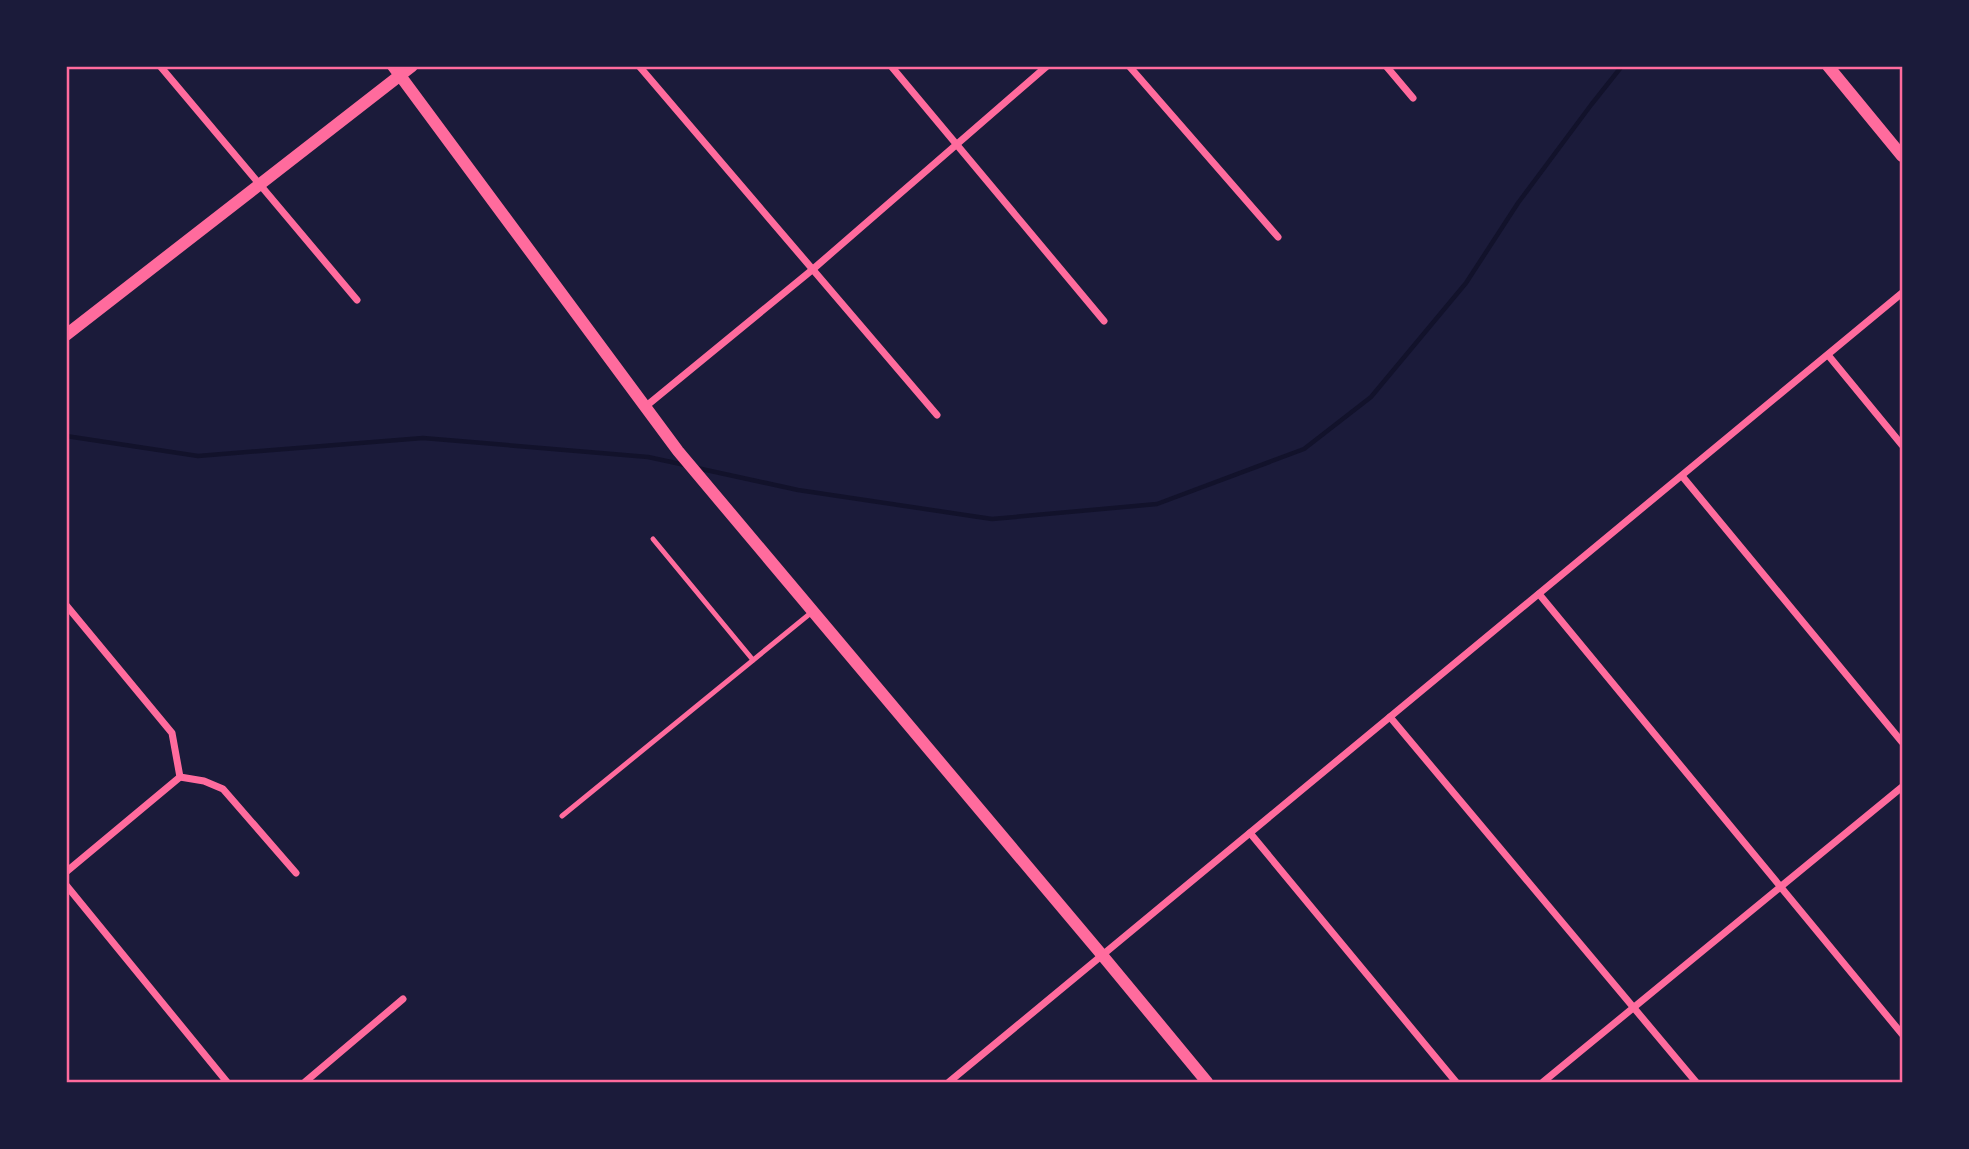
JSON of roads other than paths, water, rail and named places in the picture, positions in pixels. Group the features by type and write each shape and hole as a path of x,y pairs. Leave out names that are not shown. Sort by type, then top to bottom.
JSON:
{"street":[{"path":"160,66 357,300"},
{"path":"66,335 260,185 397,71 412,66"},
{"path":"639,66 937,415"},
{"path":"891,66 1104,321"},
{"path":"644,407 811,270 1047,66"},
{"path":"1129,66 1278,237"},
{"path":"1386,66 1413,97"},
{"path":"1828,66 1902,156"},
{"path":"397,71 678,451 1207,1083"},
{"path":"949,1083 1902,293"},
{"path":"1828,355 1902,445"},
{"path":"1682,476 1902,742"},
{"path":"1539,594 1902,1034"},
{"path":"66,605 172,733 180,777"},
{"path":"1390,717 1696,1083"},
{"path":"66,872 180,777 204,781 223,789 296,873"},
{"path":"1543,1083 1902,787"},
{"path":"1250,833 1455,1083"},
{"path":"66,885 228,1083"},
{"path":"305,1083 403,999"},
{"path":"959,1074 967,1083"}],"lane":[{"path":"653,539 752,660"},
{"path":"562,816 812,612"}],"waterway":[{"path":"697,468 798,490 992,519 1157,504 1304,449 1371,397 1466,283 1518,203 1622,66"},
{"path":"66,436 198,456 423,438 648,457 685,465"}]}
